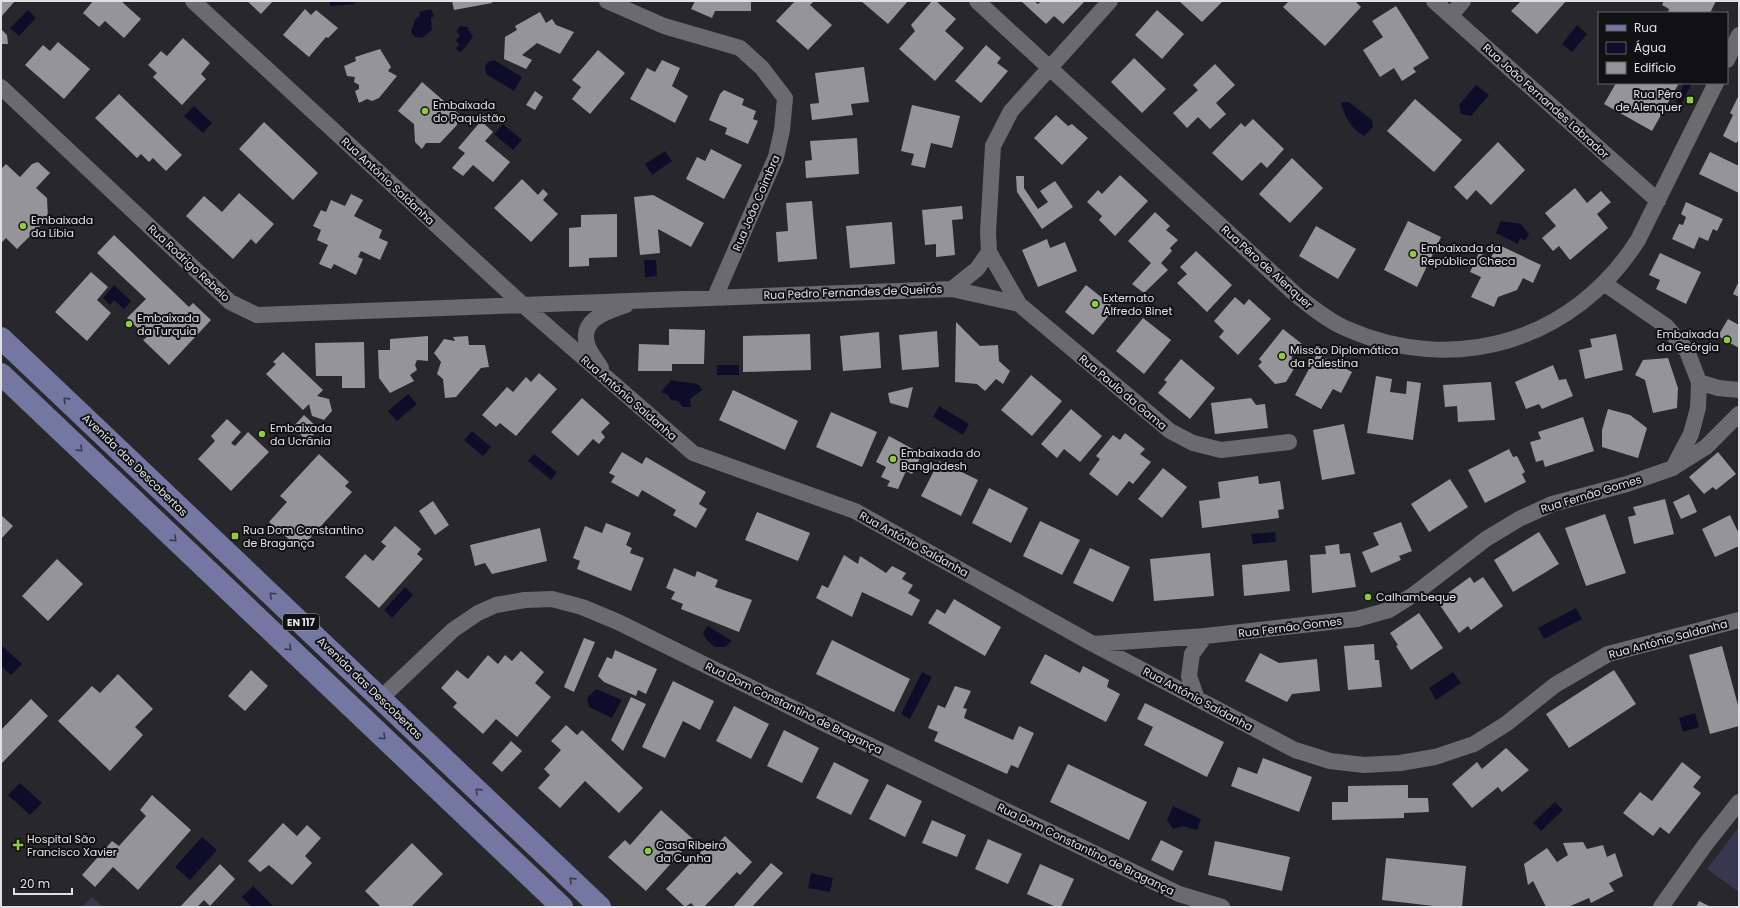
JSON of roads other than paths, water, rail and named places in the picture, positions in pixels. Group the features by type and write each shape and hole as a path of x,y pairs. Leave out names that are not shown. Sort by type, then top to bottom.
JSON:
{"main road":[{"name":"Avenida das Descobertas","path":"1,338 600,907"},
{"path":"1,374 562,907"}],"street":[{"name":"Rua António Saldanha","path":"193,1 523,305 610,383 693,453 855,511 1093,644 1295,750 1330,761 1364,765 1400,763 1435,757 1474,744 1506,724 1555,685 1608,654 1739,620"},
{"name":"Rua João Coimbra","path":"607,1 664,26 740,48 762,68 784,98 782,130 776,157 716,297"},
{"name":"Rua Pêro de Alenquer","path":"977,1 1295,294 1316,311 1344,328 1399,345 1464,349 1497,344 1539,330 1574,310 1605,284 1624,262 1631,251 1658,201 1716,84"},
{"path":"989,252 988,232 993,146 1011,111 1110,1"},
{"name":"Rua João Fernandes Labrador","path":"1434,1 1658,201"},
{"path":"1450,15 1463,1"},
{"path":"1728,58 1739,35"},
{"name":"Rua Rodrigo Rebelo","path":"1,87 230,302 257,315 523,305"},
{"name":"Rua Pedro Fernandes de Queirós","path":"523,305 952,288 977,269 989,252"},
{"name":"Rua Paulo da Gama","path":"989,252 1019,304 1170,431 1193,443 1221,450 1289,442"},
{"path":"1605,284 1666,326 1687,351 1699,382 1698,408 1691,434 1673,468"},
{"name":"Rua Paulo da Gama","path":"952,288 1019,304"},
{"path":"610,383 587,344 586,330 595,317 640,300"},
{"path":"1699,382 1718,388 1739,390"},
{"name":"Rua Fernão Gomes","path":"1093,644 1206,636 1357,619 1389,610 1413,595 1486,539 1519,519 1552,504 1627,484 1673,468 1706,447 1739,414"},
{"name":"Rua Dom Constantino de Bragança","path":"381,698 453,630 478,613 496,605 525,600 552,599 575,605 618,622 817,720 1179,894 1222,907"},
{"path":"1197,699 1189,676 1192,654 1206,636"},
{"path":"1661,907 1705,845 1739,802"}],"water":[{"path":"330,1 355,1 355,4 330,6"},
{"path":"431,9 434,16 431,18 432,30 422,38 415,37 411,32 416,18 420,16 419,12"},
{"path":"28,10 36,18 19,36 10,28"},
{"path":"1577,25 1587,34 1572,52 1562,44"},
{"path":"460,26 467,27 473,37 462,51 458,52 456,48 459,45 456,40 460,36 457,31"},
{"path":"494,60 522,77 514,91 486,74 485,67 488,62"},
{"path":"1684,84 1691,84 1681,104 1676,102"},
{"path":"1476,85 1489,95 1471,116 1461,114 1459,105"},
{"path":"1341,102 1349,102 1372,120 1373,127 1364,136 1355,130 1349,122"},
{"path":"194,106 212,123 203,133 184,116"},
{"path":"503,124 522,140 513,150 494,134"},
{"path":"665,151 672,161 652,175 645,164"},
{"path":"1501,221 1521,224 1529,234 1525,241 1520,238 1518,244 1496,233"},
{"path":"644,260 656,260 657,276 645,277"},
{"path":"114,285 131,301 124,309 114,300 110,305 103,298"},
{"path":"717,365 739,365 739,375 717,375"},
{"path":"671,380 699,385 702,390 690,399 691,407 683,407 678,401 671,400 668,395 661,392"},
{"path":"408,394 417,404 397,421 388,411"},
{"path":"939,406 969,424 963,435 933,417"},
{"path":"472,431 491,447 483,456 464,440"},
{"path":"534,454 557,472 551,480 528,461"},
{"path":"1275,532 1276,542 1253,544 1251,534"},
{"path":"405,587 413,595 392,618 384,610"},
{"path":"1576,608 1582,619 1544,639 1538,628"},
{"path":"708,626 732,641 725,647 715,647 706,639 703,633"},
{"path":"1,645 22,664 11,675 1,666"},
{"path":"922,672 932,677 910,719 901,714"},
{"path":"1453,672 1461,683 1436,700 1429,688"},
{"path":"596,689 622,700 612,718 589,707 587,698"},
{"path":"1695,713 1699,727 1683,732 1679,718"},
{"path":"20,783 42,803 30,815 8,795"},
{"path":"1555,802 1563,810 1541,831 1533,823"},
{"path":"1173,806 1201,819 1197,830 1183,826 1173,829 1167,820"},
{"path":"202,837 217,850 190,880 175,867"},
{"path":"811,873 833,878 830,892 808,888"},
{"path":"253,886 274,907 252,907 242,897"}],"place":[{"name":"Rua Pêro de Alenquer","path":"1690,100"},
{"name":"Embaixada do Paquistão","path":"425,111"},
{"name":"Embaixada da Líbia","path":"23,226"},
{"name":"Embaixada da República Checa","path":"1413,254"},
{"name":"Externato Alfredo Binet","path":"1095,304"},
{"name":"Embaixada da Turquia","path":"129,324"},
{"name":"Embaixada da Geórgia","path":"1727,340"},
{"name":"Missão Diplomática da Palestina","path":"1282,356"},
{"name":"Embaixada da Ucrânia","path":"262,434"},
{"name":"Embaixada do Bangladesh","path":"893,459"},
{"name":"Rua Dom Constantino de Bragança","path":"235,536"},
{"name":"Calhambeque","path":"1368,597"},
{"name":"Hospital São Francisco Xavier","path":"18,845"},
{"name":"Casa Ribeiro da Cunha","path":"648,851"}]}
